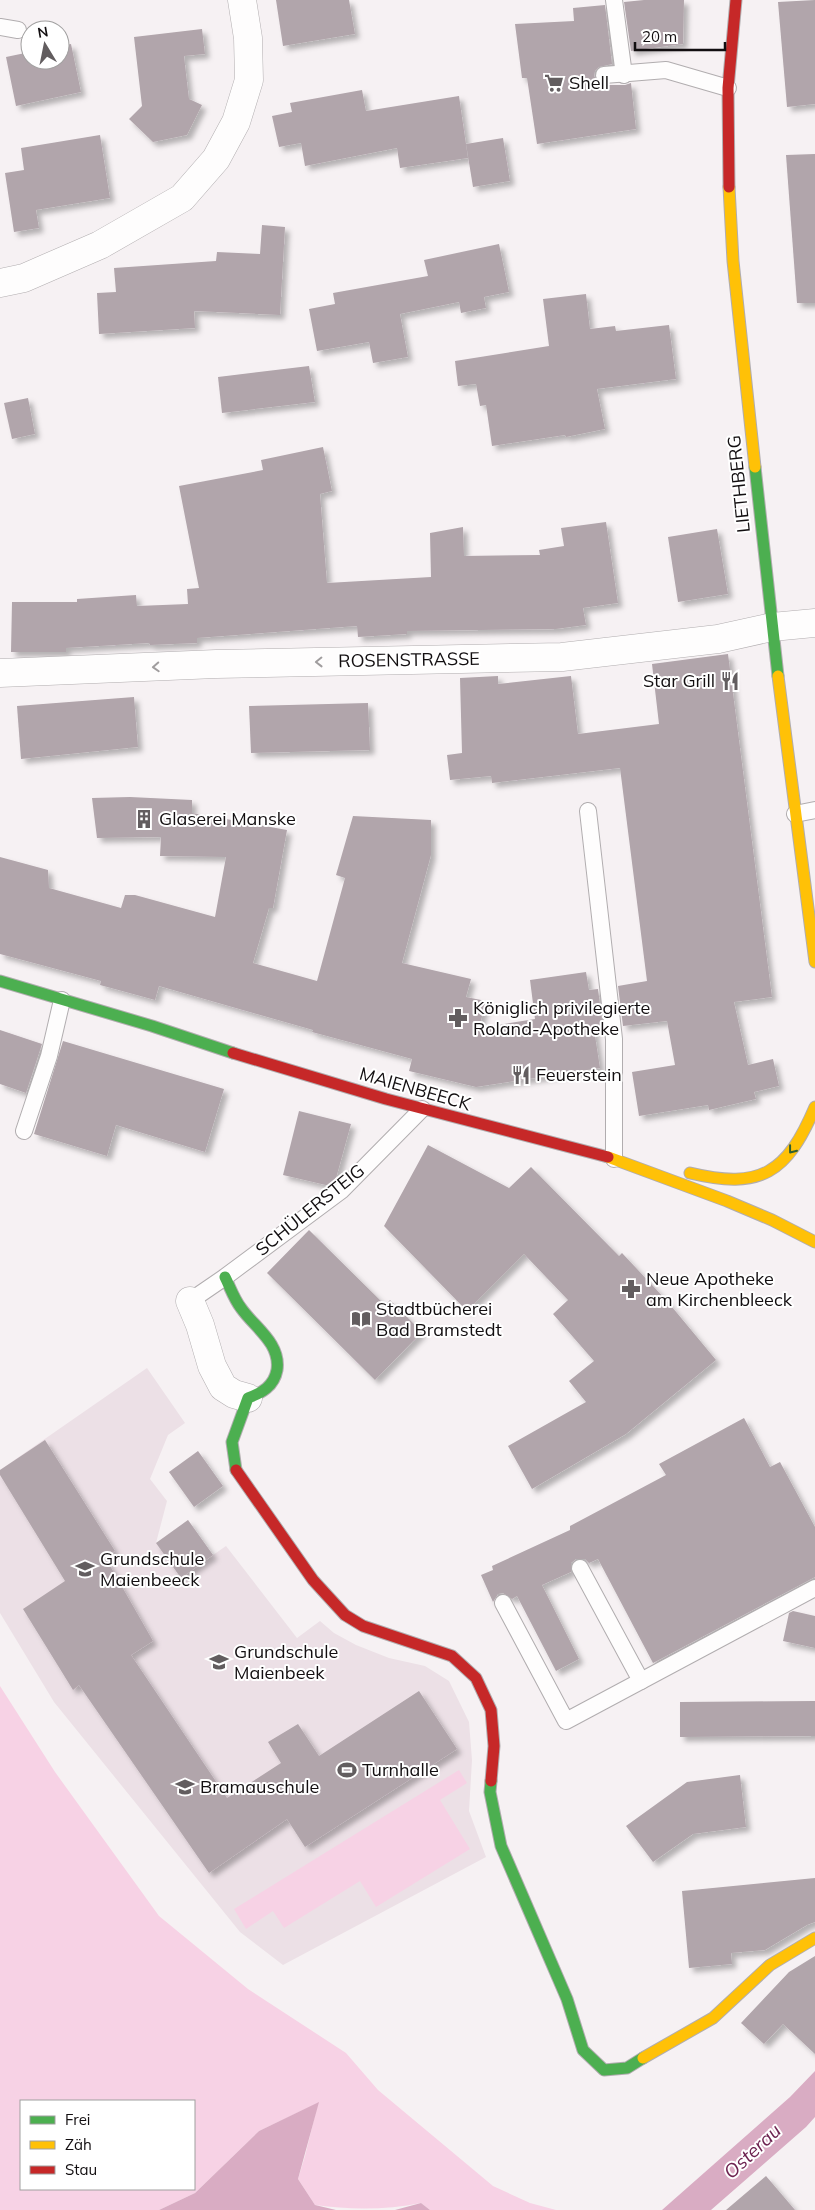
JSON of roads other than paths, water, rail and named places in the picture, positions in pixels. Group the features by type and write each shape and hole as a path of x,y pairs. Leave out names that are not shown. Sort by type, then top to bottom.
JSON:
{"street":[{"path":"0,283 24,278 100,246 182,198 216,159 236,122 249,80 248,38 242,0"},
{"name":"LIETHBERG","path":"736,0 728,88 728,175 733,261 772,627 815,962"},
{"name":"ROSENSTRASSE","path":"0,673 216,664 562,657 718,638 772,627 815,623"},
{"name":"MAIENBEECK","path":"0,982 152,1026 276,1067 422,1109 614,1159 727,1201 772,1220 815,1242"},
{"path":"614,1159 639,1158 712,1180 748,1181 780,1166 805,1134 815,1107"},
{"path":"190,1301 212,1366 223,1387 234,1394 248,1398 265,1392 274,1378 278,1366 277,1352 260,1329 240,1308 225,1277"},
{"path":"248,1398 232,1442 236,1473 313,1580 345,1615 363,1626 452,1656 476,1678 491,1710 494,1746 490,1792 501,1846 567,2000 583,2050 604,2070 627,2068 713,2018 770,1965 815,1938"}],"lane":[{"path":"614,0 624,75"},
{"path":"0,27 18,30"},
{"path":"604,75 624,75 666,70 728,88"},
{"path":"795,814 815,810"},
{"path":"588,811 614,1039 614,1159"},
{"path":"24,1131 49,1056 62,1000"},
{"name":"SCHÜLERSTEIG","path":"190,1301 342,1190 422,1109"},
{"path":"580,1568 641,1681"},
{"path":"503,1603 566,1721 815,1588"}],"water":[{"name":"Osterau","path":"815,2071 815,2117 806,2127 711,2210 662,2210 790,2097"},
{"path":"319,2102 298,2179 315,2205 336,2210 159,2210 195,2193 259,2131"},
{"path":"421,2203 430,2210 395,2210"}],"place":[{"name":"Shell","path":"554,83"},
{"name":"Star Grill","path":"730,681"},
{"name":"Glaserei Manske","path":"144,819"},
{"name":"Königlich privilegierte Roland-Apotheke","path":"458,1018"},
{"name":"Feuerstein","path":"521,1075"},
{"name":"Neue Apotheke am Kirchenbleeck","path":"631,1289"},
{"name":"Stadtbücherei Bad Bramstedt","path":"361,1319"},
{"name":"Grundschule Maienbeeck","path":"85,1569"},
{"name":"Grundschule Maienbeek","path":"219,1662"},
{"name":"Turnhalle","path":"347,1770"},
{"name":"Bramauschule","path":"185,1787"}]}
